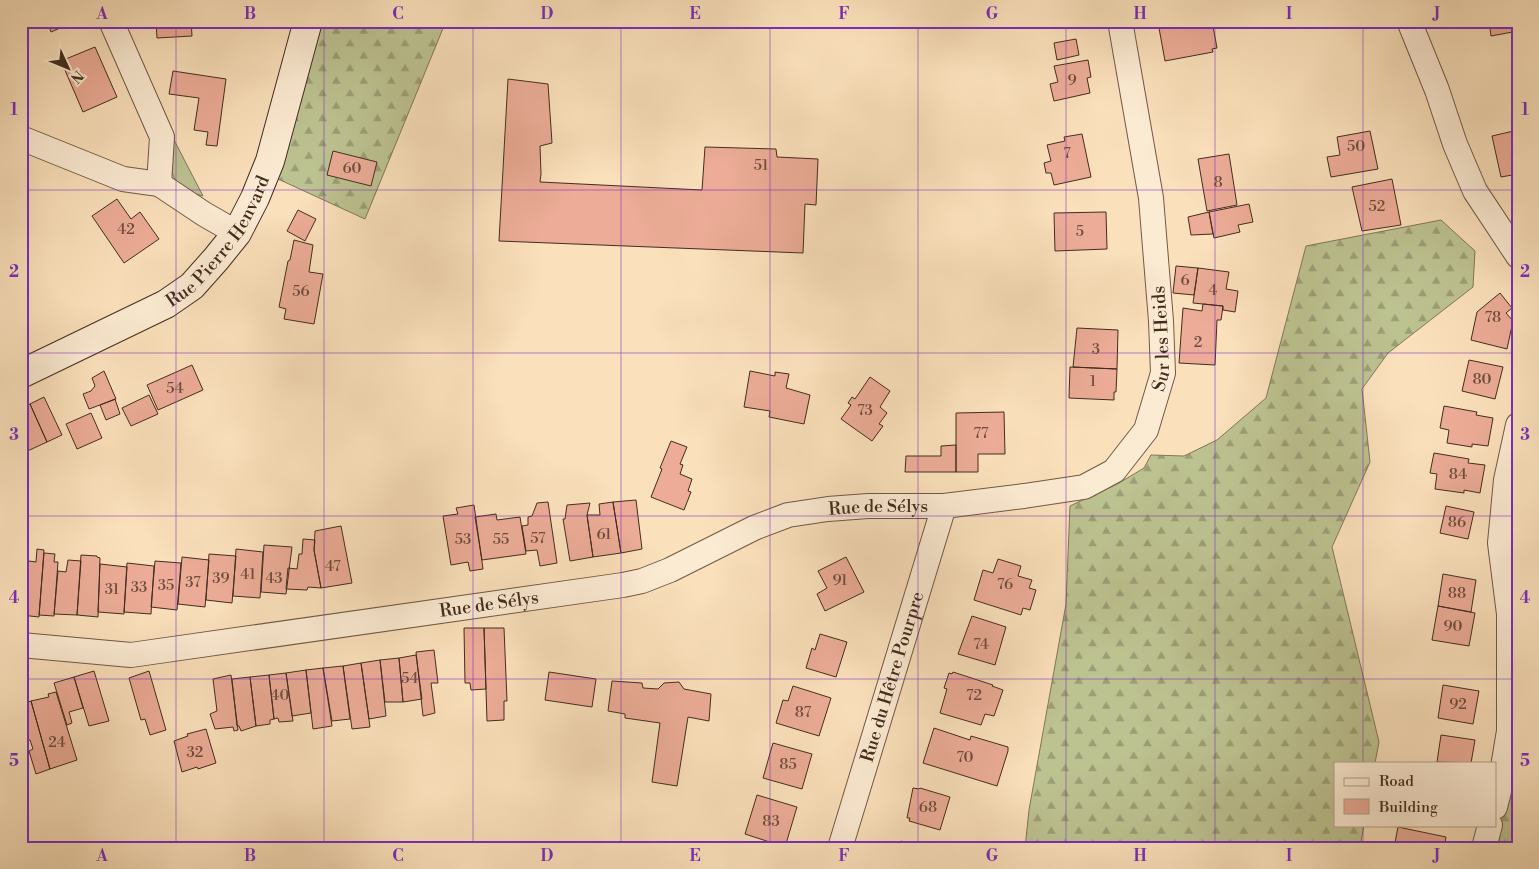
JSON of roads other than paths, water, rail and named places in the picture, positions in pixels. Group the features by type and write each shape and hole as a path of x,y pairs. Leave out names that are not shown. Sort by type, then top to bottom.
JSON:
{"main road":[{"name":"Rue Pierre Henvard","path":"21,374 166,304 192,286 216,260 236,233 255,198 270,161 308,21"}],"street":[{"path":"111,21 162,137 159,184"},
{"name":"Sur les Heids","path":"944,506 1084,488 1114,471 1146,430 1163,373 1161,321 1151,198 1120,21"},
{"path":"1409,21 1437,90 1455,144 1475,191 1518,256"},
{"path":"21,138 123,179 159,184 236,233"},
{"path":"1496,803 1509,731 1509,614 1500,543 1506,480 1518,425"},
{"name":"Rue de Sélys","path":"21,645 131,655 604,588 642,581 670,570 754,528 788,515 868,506 944,506"},
{"name":"Rue du Hêtre Pourpre","path":"840,848 944,506"},
{"path":"1484,848 1490,826"}]}
